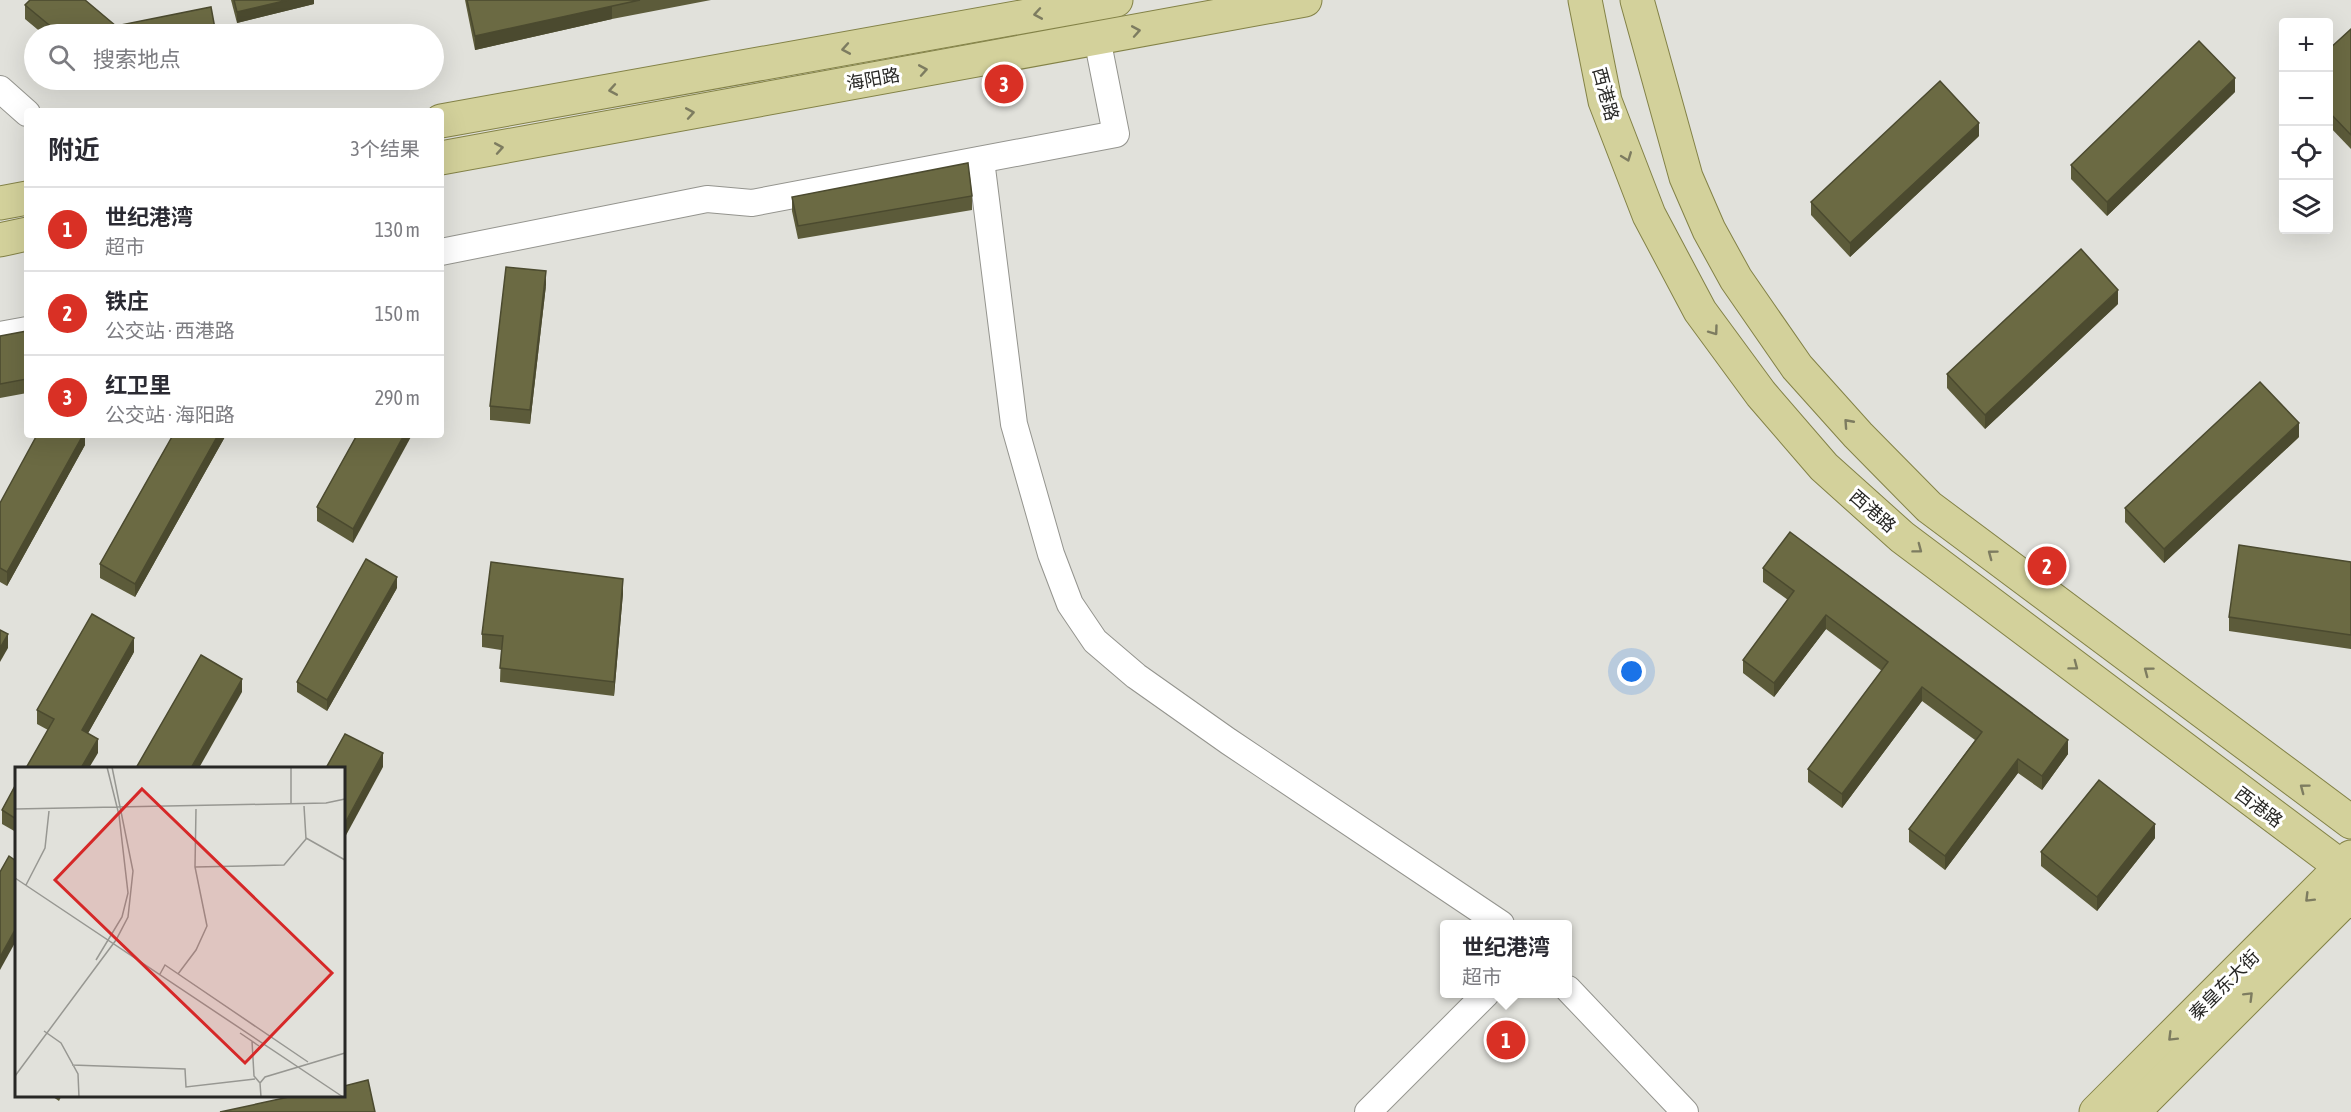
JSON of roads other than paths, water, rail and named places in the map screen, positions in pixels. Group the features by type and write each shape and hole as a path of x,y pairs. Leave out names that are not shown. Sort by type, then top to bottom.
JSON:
{"main road":[{"name":"海阳路","path":"444,120 1116,0"},
{"name":"海阳路","path":"444,157 1305,0"},
{"name":"西港路","path":"1585,0 1605,101 1649,215 1700,311 1761,394 1824,467 1902,537 2349,873"},
{"path":"1637,0 1686,177 1695,198 1709,230 1736,279 1797,367 1858,435 1929,507 2351,822"},
{"path":"0,203 24,199"},
{"path":"0,240 24,235"},
{"name":"秦皇东大街","path":"2096,1112 2349,873"},
{"name":"秦皇东大街","path":"2133,1112 2349,873"}],"street":[{"path":"444,251 707,200 753,203 1116,134 1097,38"},
{"path":"0,89 24,110"},
{"path":"981,160 1014,424 1051,554 1070,604 1095,641 1136,676 1228,741 1495,920"},
{"path":"0,335 24,331"},
{"path":"1572,993 1685,1112"},
{"path":"1368,1112 1481,998"}],"place":[{"name":"红卫里","path":"1004,84"},
{"name":"铁庄","path":"2047,566"},
{"name":"世纪港湾","path":"1506,1040"}]}
